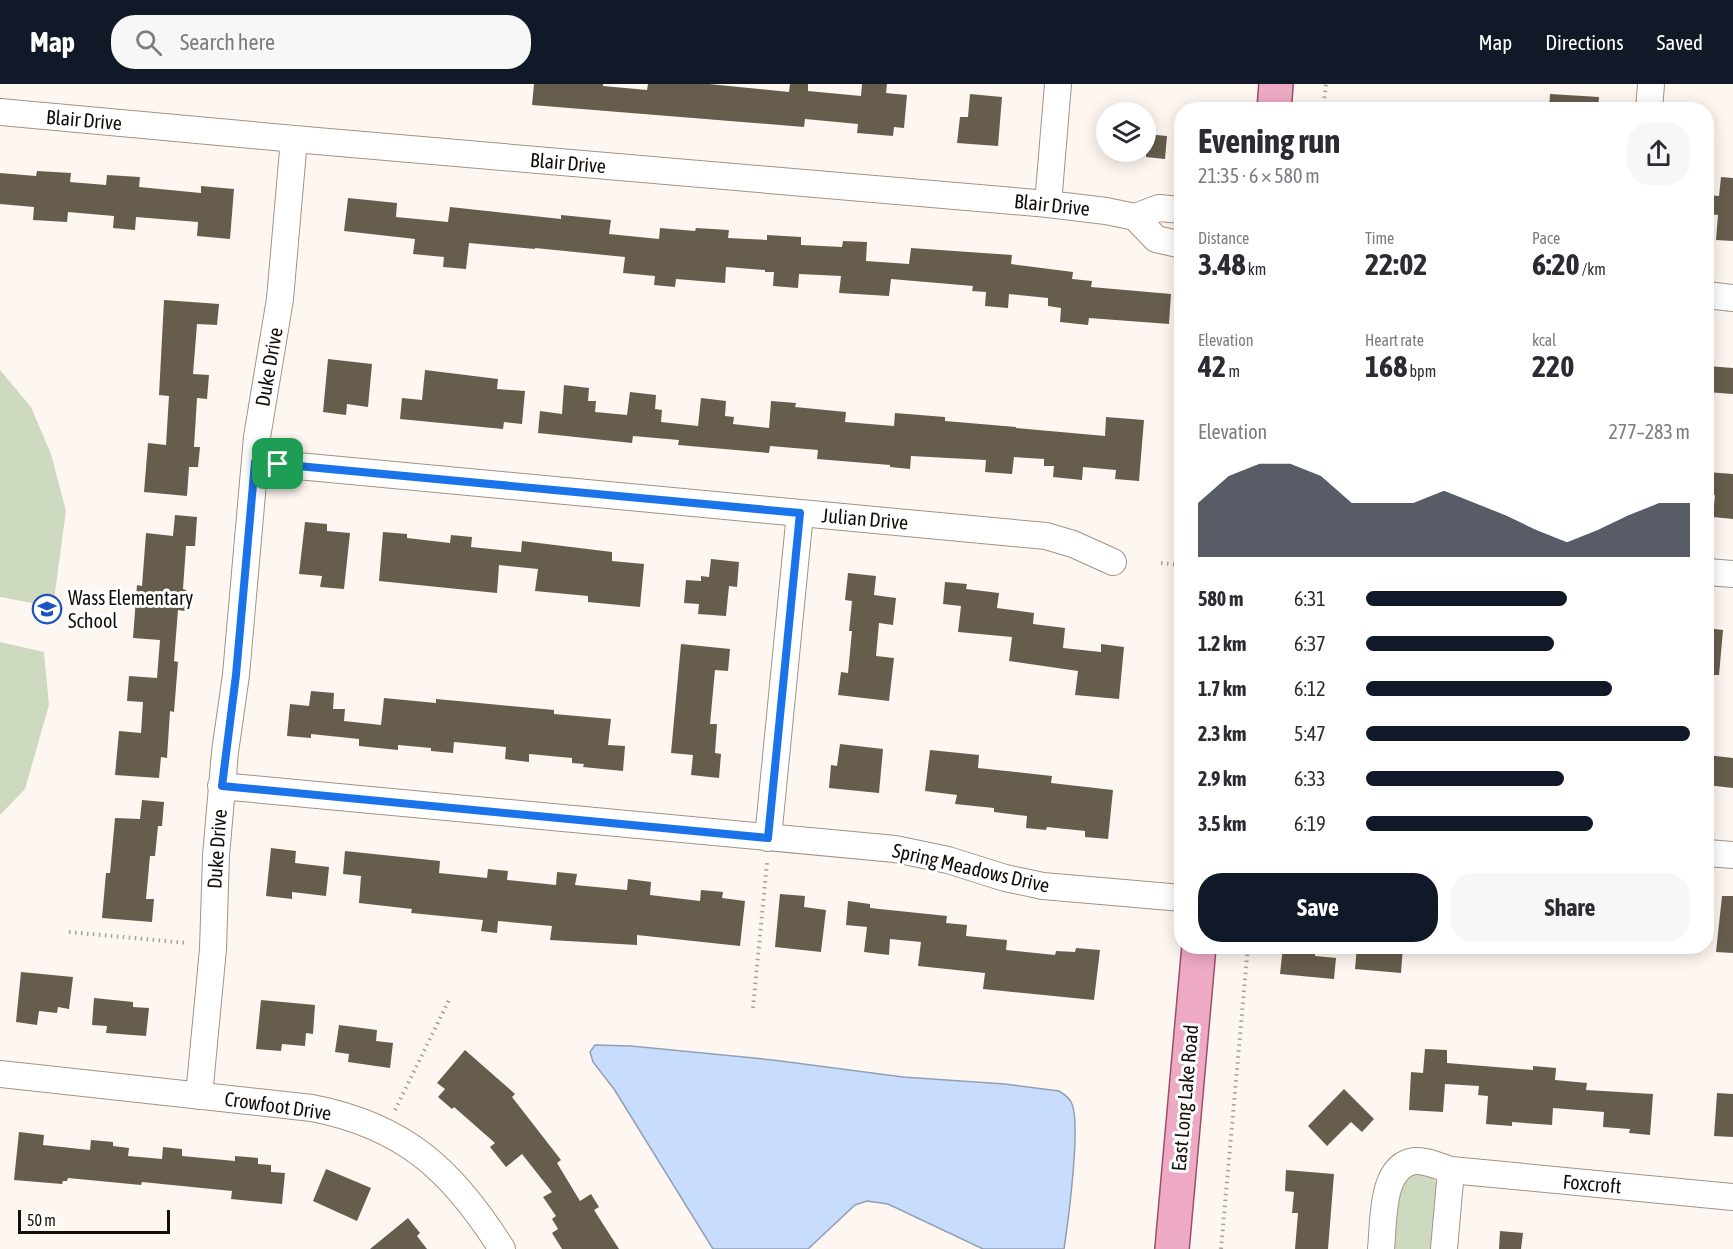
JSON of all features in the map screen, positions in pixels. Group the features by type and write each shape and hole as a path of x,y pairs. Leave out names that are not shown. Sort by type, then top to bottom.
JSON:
{"main road":[{"path":"1275,102 1276,84"},
{"name":"East Long Lake Road","path":"1172,1249 1198,954"}],"street":[{"path":"1048,204 1058,84"},
{"path":"1650,102 1651,84"},
{"name":"Blair Drive","path":"0,112 1048,204 1135,217 1159,208 1174,209"},
{"name":"Duke Drive","path":"199,1096 213,949 214,883 222,786 238,664 261,407 280,299 294,139"},
{"path":"1135,217 1155,239 1174,243"},
{"path":"1714,296 1733,298"},
{"name":"Julian Drive","path":"255,462 1046,536 1073,544 1113,562"},
{"path":"768,838 800,513"},
{"path":"1714,573 1733,574"},
{"name":"Spring Meadows Drive","path":"222,786 895,849 922,853 1005,878 1043,886 1174,897"},
{"path":"1714,854 1733,855"},
{"name":"Crowfoot Drive","path":"0,1074 312,1108 358,1120 408,1145 443,1172 474,1206 502,1249"},
{"name":"Foxcroft","path":"1381,1249 1387,1191 1396,1171 1406,1163 1416,1161 1451,1170 1733,1197"},
{"path":"1443,1249 1451,1170"}],"path":[{"path":"1324,102 1326,84"},
{"path":"1161,563 1174,564"},
{"path":"753,1008 767,863"},
{"path":"69,932 188,943"},
{"path":"1221,1249 1247,954"},
{"path":"395,1110 449,1000"}],"green space":[{"path":"0,370 31,407 51,454 66,511 53,607 0,597"},
{"path":"0,642 44,652 49,705 25,789 0,815"},
{"path":"1417,1170 1433,1177 1439,1187 1434,1249 1389,1249 1396,1187"}],"water":[{"path":"595,1045 631,1046 773,1060 903,1077 1005,1084 1059,1091 1072,1104 1075,1132 1073,1175 1064,1249 983,1249 888,1204 867,1201 855,1205 808,1249 713,1249 614,1089 593,1062 590,1052"}],"building":[{"path":"534,84 603,84 603,86 647,90 648,84 709,84 789,92 790,84 808,84 808,91 861,96 862,84 887,84 886,93 907,95 904,128 894,127 893,136 857,133 858,124 805,119 804,127 532,105"},
{"path":"970,94 1002,97 998,146 957,143 960,117 968,117"},
{"path":"1550,94 1599,97 1599,102 1550,102"},
{"path":"1156,135 1167,136 1165,159 1156,158"},
{"path":"37,171 71,173 70,182 106,185 107,175 140,177 139,187 201,193 201,186 234,189 230,239 197,236 198,222 136,217 135,230 113,228 114,216 68,212 67,222 33,220 34,207 0,204 0,173 36,176"},
{"path":"1721,177 1733,178 1733,241 1716,240 1718,215 1714,215 1714,196 1719,196"},
{"path":"348,198 397,203 396,217 448,222 450,207 561,219 561,215 611,220 609,234 659,239 660,228 695,231 696,228 729,230 728,238 767,240 767,235 801,237 801,245 842,247 843,241 867,242 866,261 909,264 911,248 1012,255 1011,264 1073,272 1072,279 1092,281 1091,287 1171,294 1169,324 1089,318 1088,325 1060,322 1061,308 1048,306 1048,298 1009,294 1008,308 985,306 986,292 972,291 973,286 891,279 889,296 839,293 841,276 799,274 798,288 773,286 774,272 726,267 725,283 676,279 675,287 654,285 655,276 623,273 625,257 535,248 469,243 466,269 443,267 444,257 413,254 415,239 344,231"},
{"path":"164,300 219,304 217,325 197,324 193,374 209,375 207,399 197,398 194,447 200,447 198,467 189,467 187,496 144,492 148,443 166,445 169,396 159,395"},
{"path":"328,359 372,364 368,407 347,404 346,415 323,412"},
{"path":"1714,367 1733,368 1733,394 1714,393"},
{"path":"425,370 498,379 497,389 525,391 522,424 504,422 503,429 400,419 402,398 422,400"},
{"path":"564,385 589,388 588,401 596,401 595,412 627,415 630,392 656,395 655,409 662,410 661,422 698,426 701,398 726,401 725,416 734,417 733,424 769,428 771,401 796,403 795,407 846,412 845,422 894,426 895,413 945,417 945,421 1105,436 1106,417 1144,420 1139,481 1115,479 1116,470 1083,467 1082,480 1053,477 1054,466 1044,466 1044,459 1014,457 1012,474 985,472 986,460 911,456 910,469 890,467 890,465 817,459 818,450 770,446 769,453 678,445 679,440 633,436 632,443 538,433 540,411 562,414"},
{"path":"1714,473 1733,474 1733,519 1714,517"},
{"path":"175,515 197,517 195,546 186,546 183,589 186,590 185,611 178,610 174,661 178,662 174,712 170,711 167,758 161,757 159,778 115,775 119,731 141,733 143,702 127,701 129,676 157,678 160,640 133,638 137,585 142,586 146,533 173,536"},
{"path":"305,522 327,524 327,531 350,533 344,589 320,587 322,576 299,574"},
{"path":"383,532 407,534 407,538 450,543 451,535 472,537 471,547 521,552 522,541 612,552 612,561 644,564 640,607 588,602 588,596 535,591 538,569 499,565 497,593 379,581"},
{"path":"711,559 739,562 737,587 729,586 726,616 698,614 699,604 684,603 686,580 701,581 701,576 709,577"},
{"path":"848,573 876,576 874,595 896,598 893,625 879,623 876,656 894,658 889,701 838,695 841,672 848,673 852,631 849,631 852,601 845,600"},
{"path":"945,582 967,584 966,589 999,593 997,608 1034,613 1033,624 1065,628 1063,648 1101,652 1101,644 1124,647 1119,699 1075,695 1078,671 1009,661 1012,637 958,632 961,606 943,604"},
{"path":"1714,629 1723,630 1719,675 1714,675"},
{"path":"681,644 730,649 728,671 715,670 710,724 717,724 715,753 721,754 719,778 691,775 693,755 671,753"},
{"path":"311,691 334,693 333,709 345,709 344,721 381,725 384,698 436,703 436,699 458,701 554,710 554,714 611,719 608,745 625,746 623,771 583,767 584,764 572,763 572,758 529,754 529,762 505,759 506,747 454,742 453,753 398,745 398,750 359,746 359,739 311,734 311,738 287,736 290,704 309,706"},
{"path":"840,744 883,749 879,793 829,788 831,765 837,766"},
{"path":"930,750 979,755 978,768 1052,776 1051,783 1113,790 1108,839 1085,837 1085,831 1047,827 1046,830 1026,828 1027,816 994,812 994,808 955,804 957,795 925,791"},
{"path":"1714,756 1733,758 1733,788 1714,786"},
{"path":"142,800 164,802 162,826 158,826 155,856 150,856 146,899 154,899 152,922 102,918 106,873 110,873 115,818 140,819"},
{"path":"271,848 296,851 295,863 329,867 326,896 292,892 292,899 266,896"},
{"path":"345,851 440,861 439,873 487,878 488,869 508,871 507,880 556,885 557,872 577,874 575,885 627,890 628,879 651,882 650,895 700,901 701,890 723,892 722,898 745,901 740,946 637,935 637,945 550,940 552,926 498,921 497,933 481,931 483,920 411,913 412,909 359,903 361,876 343,874"},
{"path":"780,894 805,896 804,907 826,910 821,952 775,947"},
{"path":"1722,896 1733,896 1733,953 1716,952"},
{"path":"848,901 870,904 870,908 947,916 946,923 967,925 966,936 1007,940 1006,950 1055,955 1056,951 1075,952 1076,948 1100,950 1094,1000 983,989 985,973 918,966 921,942 890,939 889,955 864,952 867,927 846,925"},
{"path":"1282,954 1315,954 1315,956 1336,958 1334,979 1280,974"},
{"path":"1356,954 1402,954 1401,973 1355,969"},
{"path":"21,972 73,977 69,1009 58,1007 57,1013 39,1011 37,1025 16,1022"},
{"path":"94,998 133,1002 133,1007 149,1008 146,1036 106,1033 107,1026 92,1025"},
{"path":"261,1000 315,1005 313,1034 306,1033 305,1046 282,1044 281,1051 256,1049"},
{"path":"339,1025 377,1030 376,1041 393,1043 390,1068 348,1062 349,1054 335,1052"},
{"path":"1425,1049 1447,1050 1447,1063 1533,1070 1533,1066 1556,1068 1555,1080 1587,1083 1586,1090 1653,1094 1650,1135 1629,1133 1630,1129 1603,1127 1604,1112 1553,1108 1552,1125 1512,1122 1512,1126 1486,1124 1488,1096 1478,1095 1479,1086 1445,1084 1443,1112 1409,1110 1411,1072 1423,1073"},
{"path":"465,1050 515,1094 512,1097 561,1160 557,1163 580,1201 591,1194 599,1207 594,1210 619,1249 562,1249 552,1233 558,1229 552,1219 556,1216 543,1197 552,1192 522,1154 506,1167 490,1147 495,1143 454,1107 452,1109 438,1097 445,1089 437,1083"},
{"path":"1344,1089 1374,1119 1362,1132 1351,1122 1327,1146 1308,1126"},
{"path":"1717,1093 1733,1094 1733,1137 1714,1136"},
{"path":"19,1132 44,1135 43,1145 90,1150 91,1140 113,1142 113,1146 129,1148 128,1156 162,1159 163,1147 182,1149 182,1156 235,1161 235,1156 258,1158 258,1164 271,1165 271,1172 285,1173 282,1204 231,1199 232,1191 142,1182 141,1185 68,1178 62,1184 14,1180"},
{"path":"326,1169 371,1188 357,1221 313,1201"},
{"path":"1286,1170 1334,1174 1328,1249 1295,1249 1298,1213 1292,1213 1294,1192 1285,1191"},
{"path":"408,1218 420,1233 417,1236 427,1249 370,1249"},
{"path":"1500,1231 1523,1233 1521,1249 1499,1249"}],"place":[{"name":"Wass Elementary School","path":"47,609"}],"route":[{"path":"255,462 278,464 800,513 768,838 222,786 236,675 255,462"}]}
